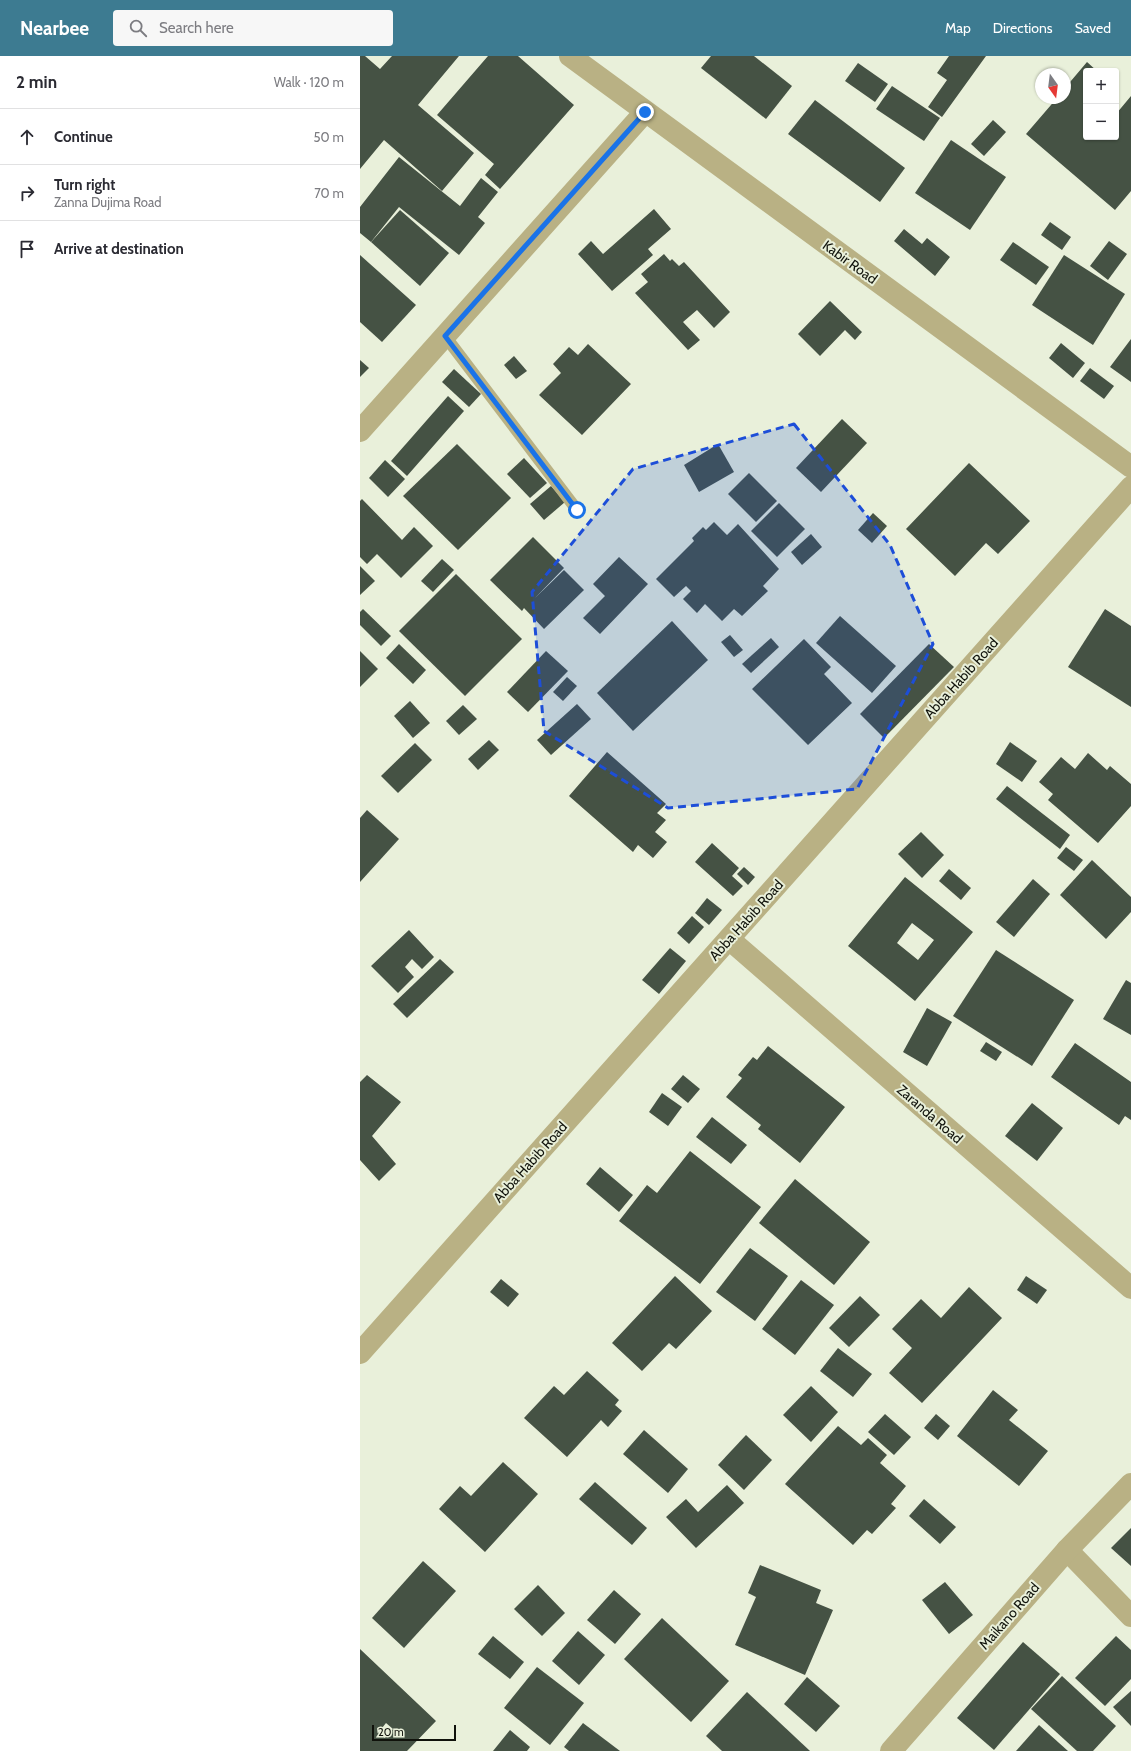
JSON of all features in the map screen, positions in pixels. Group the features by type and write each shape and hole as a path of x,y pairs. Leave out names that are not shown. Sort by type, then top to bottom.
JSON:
{"street":[{"name":"Kabir Road","path":"570,56 1131,467"},
{"path":"360,431 645,112"},
{"name":"Abba Habib Road","path":"360,1353 1131,487"},
{"name":"Zaranda Road","path":"729,939 1131,1288"},
{"name":"Maikano Road","path":"891,1751 1066,1550 1131,1484"},
{"path":"1066,1550 1131,1616"}],"lane":[{"path":"445,336 577,510"}],"highlighted area":[{"path":"794,424 890,545 933,644 857,789 668,808 544,731 532,592 633,469"}],"building":[{"path":"360,56 365,56 380,69 392,56 459,56 418,105 474,153 442,191 384,140 360,169"},
{"path":"488,56 518,56 574,105 500,189 485,175 494,164 437,115"},
{"path":"711,56 754,56 792,86 766,119 701,68"},
{"path":"949,56 986,56 942,117 928,107 947,80 937,73"},
{"path":"1087,62 1094,68 1083,68 1083,140 1119,140 1119,110 1131,96 1131,191 1115,210 1026,134 1052,104 1071,104 1071,81"},
{"path":"858,63 888,84 875,102 845,81"},
{"path":"892,86 940,118 924,141 876,109"},
{"path":"815,100 905,168 880,202 788,134"},
{"path":"993,120 1006,132 984,156 971,144"},
{"path":"951,140 1006,177 970,230 915,193"},
{"path":"399,157 460,206 481,178 498,192 478,217 485,223 459,255 399,207 371,242 360,233 360,207"},
{"path":"654,209 671,229 648,249 653,255 612,291 578,254 591,241 603,254"},
{"path":"400,210 449,253 420,286 371,242"},
{"path":"1050,222 1071,237 1062,250 1041,235"},
{"path":"904,229 922,244 927,238 950,257 935,276 894,241"},
{"path":"1109,241 1127,254 1108,280 1090,266"},
{"path":"1013,242 1049,267 1036,285 1000,260"},
{"path":"664,254 670,261 672,259 679,266 684,262 730,312 714,328 697,310 683,322 700,340 688,350 635,293 648,282 641,274"},
{"path":"360,255 416,305 382,342 360,322"},
{"path":"1064,255 1125,294 1093,345 1032,305"},
{"path":"830,301 862,332 855,340 845,330 820,356 798,334"},
{"path":"1131,339 1131,382 1110,367"},
{"path":"1061,343 1085,363 1073,378 1049,358"},
{"path":"588,344 631,384 582,435 539,395 561,373 553,364 569,347 578,355"},
{"path":"514,356 527,371 516,379 504,365"},
{"path":"360,360 369,368 360,377"},
{"path":"1090,368 1114,386 1104,399 1080,381"},
{"path":"454,369 481,394 469,407 442,382"},
{"path":"448,396 464,411 407,476 391,461"},
{"path":"842,419 867,443 821,492 796,468"},
{"path":"457,444 511,498 458,550 403,496"},
{"path":"718,444 734,472 699,492 684,465"},
{"path":"524,458 547,483 530,498 507,474"},
{"path":"385,460 405,479 388,497 369,478"},
{"path":"969,463 1030,521 998,554 986,543 955,576 906,529"},
{"path":"749,473 777,501 756,522 728,494"},
{"path":"551,486 565,502 544,520 530,504"},
{"path":"362,499 402,540 414,527 433,546 401,578 377,554 367,564 360,557 360,501"},
{"path":"779,503 805,529 777,557 751,531"},
{"path":"873,513 887,526 872,543 858,530"},
{"path":"714,522 727,535 738,524 779,569 763,586 768,591 742,616 734,609 722,621 705,604 697,613 683,599 691,591 686,586 674,597 656,579 694,541 692,538 703,527 706,530"},
{"path":"811,534 822,547 802,565 791,552"},
{"path":"533,537 564,568 535,598 564,570 584,590 544,629 524,608 522,611 490,580"},
{"path":"619,557 648,584 600,634 583,618 605,596 593,584"},
{"path":"442,559 454,570 433,592 421,581"},
{"path":"360,566 375,581 360,595"},
{"path":"456,574 522,639 465,696 399,631"},
{"path":"363,609 391,636 381,646 360,625 360,612"},
{"path":"1105,609 1131,626 1131,707 1068,667"},
{"path":"840,616 896,666 872,693 816,643"},
{"path":"672,621 708,660 633,731 597,693"},
{"path":"730,635 743,650 734,657 721,642"},
{"path":"771,638 779,647 751,673 742,664"},
{"path":"804,639 831,667 824,674 852,703 808,745 752,689"},
{"path":"399,644 426,670 413,684 386,658"},
{"path":"929,644 954,667 884,738 860,714"},
{"path":"360,651 378,669 360,687"},
{"path":"546,651 568,671 528,712 507,692"},
{"path":"567,677 577,686 563,701 553,692"},
{"path":"410,701 430,723 413,738 394,716"},
{"path":"577,704 591,719 551,755 537,740"},
{"path":"463,705 477,719 459,735 446,721"},
{"path":"489,740 499,750 478,770 468,759"},
{"path":"1010,742 1037,761 1022,782 996,764"},
{"path":"415,743 432,760 398,793 381,776"},
{"path":"607,752 666,804 657,813 666,820 655,832 667,842 653,858 638,845 633,852 569,796"},
{"path":"1088,753 1107,770 1110,766 1131,784 1131,806 1098,843 1048,800 1053,794 1039,782 1061,757 1075,769"},
{"path":"1007,786 1070,835 1060,849 996,799"},
{"path":"367,810 399,839 360,882 360,818"},
{"path":"921,832 944,855 922,878 898,854"},
{"path":"712,843 739,868 732,876 743,886 733,896 695,862"},
{"path":"1066,847 1083,860 1074,871 1057,858"},
{"path":"1092,860 1131,897 1131,912 1106,939 1060,895"},
{"path":"744,867 755,877 748,885 737,874"},
{"path":"949,869 971,888 961,900 939,881"},
{"path":"905,877 973,932 915,1001 848,946","holes":["912,923 934,940 918,960 897,943"]},
{"path":"1033,879 1050,894 1014,937 996,922"},
{"path":"707,898 722,910 709,925 695,913"},
{"path":"692,916 704,927 689,944 677,933"},
{"path":"409,930 434,957 422,969 412,959 405,967 414,977 398,993 371,966"},
{"path":"670,948 686,961 659,994 642,980"},
{"path":"996,950 1074,1000 1032,1066 953,1016"},
{"path":"440,959 454,972 407,1018 393,1004"},
{"path":"1126,980 1131,983 1131,1035 1103,1019"},
{"path":"927,1008 952,1022 927,1066 903,1052"},
{"path":"986,1042 1002,1052 996,1061 980,1051"},
{"path":"1075,1043 1131,1082 1131,1120 1125,1116 1119,1125 1051,1077"},
{"path":"768,1046 845,1107 800,1163 758,1129 761,1125 726,1097 742,1078 738,1075 753,1057 757,1060"},
{"path":"367,1075 401,1102 372,1136 396,1164 379,1181 360,1160 360,1082"},
{"path":"683,1075 700,1089 688,1103 671,1089"},
{"path":"662,1093 682,1107 668,1126 649,1112"},
{"path":"1032,1103 1063,1128 1037,1161 1005,1136"},
{"path":"712,1117 747,1145 731,1164 696,1137"},
{"path":"690,1151 761,1207 700,1284 619,1221 647,1185 657,1193"},
{"path":"600,1167 633,1195 619,1212 586,1184"},
{"path":"795,1179 870,1242 834,1285 759,1223"},
{"path":"750,1248 788,1276 755,1321 716,1292"},
{"path":"675,1276 712,1311 676,1349 669,1343 642,1371 612,1343"},
{"path":"1026,1276 1047,1290 1037,1304 1017,1290"},
{"path":"501,1279 519,1294 508,1307 490,1292"},
{"path":"801,1280 834,1305 795,1355 762,1329"},
{"path":"969,1287 1002,1318 922,1403 889,1373 912,1348 892,1329 921,1299 941,1318"},
{"path":"860,1296 880,1315 849,1347 829,1328"},
{"path":"838,1348 872,1374 853,1397 820,1371"},
{"path":"587,1371 619,1400 615,1405 622,1411 608,1427 601,1420 567,1457 524,1418 554,1386 564,1395"},
{"path":"811,1386 838,1412 811,1442 783,1415"},
{"path":"993,1390 1018,1410 1009,1420 1048,1451 1019,1486 957,1436"},
{"path":"885,1414 911,1437 894,1455 868,1432"},
{"path":"936,1414 950,1426 938,1440 924,1428"},
{"path":"838,1426 861,1445 868,1438 887,1455 880,1463 906,1486 891,1504 896,1508 872,1534 867,1530 853,1545 785,1484"},
{"path":"644,1430 688,1469 668,1493 623,1454"},
{"path":"746,1435 772,1460 744,1490 718,1465"},
{"path":"503,1462 538,1494 485,1552 439,1509 460,1486 471,1496"},
{"path":"595,1482 647,1528 632,1545 579,1499"},
{"path":"727,1485 744,1503 696,1548 666,1517 686,1499 698,1512"},
{"path":"924,1499 956,1527 940,1544 909,1516"},
{"path":"1131,1528 1131,1566 1111,1548"},
{"path":"423,1561 456,1591 404,1648 372,1618"},
{"path":"760,1565 821,1590 816,1603 833,1610 805,1675 735,1645 756,1597 748,1593"},
{"path":"945,1582 973,1615 949,1634 922,1600"},
{"path":"538,1585 565,1613 542,1636 514,1609"},
{"path":"614,1590 641,1614 615,1644 587,1620"},
{"path":"662,1618 729,1681 691,1722 624,1659"},
{"path":"578,1631 605,1655 579,1685 552,1661"},
{"path":"493,1636 524,1662 510,1679 478,1654"},
{"path":"1116,1636 1131,1650 1131,1679 1105,1706 1075,1678"},
{"path":"1023,1642 1060,1674 994,1750 957,1718"},
{"path":"360,1649 436,1721 407,1751 360,1751","holes":["386,1723 393,1729 385,1738 378,1733"]},
{"path":"537,1667 584,1703 550,1745 504,1708"},
{"path":"1062,1676 1116,1726 1093,1751 1077,1751 1031,1709"},
{"path":"807,1677 840,1706 816,1732 784,1704"},
{"path":"1131,1691 1131,1726 1113,1707"},
{"path":"747,1692 810,1751 722,1751 706,1736"},
{"path":"583,1723 620,1751 569,1751 564,1747"},
{"path":"1039,1725 1068,1751 1016,1751"},
{"path":"510,1730 530,1747 527,1751 493,1751"}],"route":[{"path":"577,510 445,336 645,112"}]}
